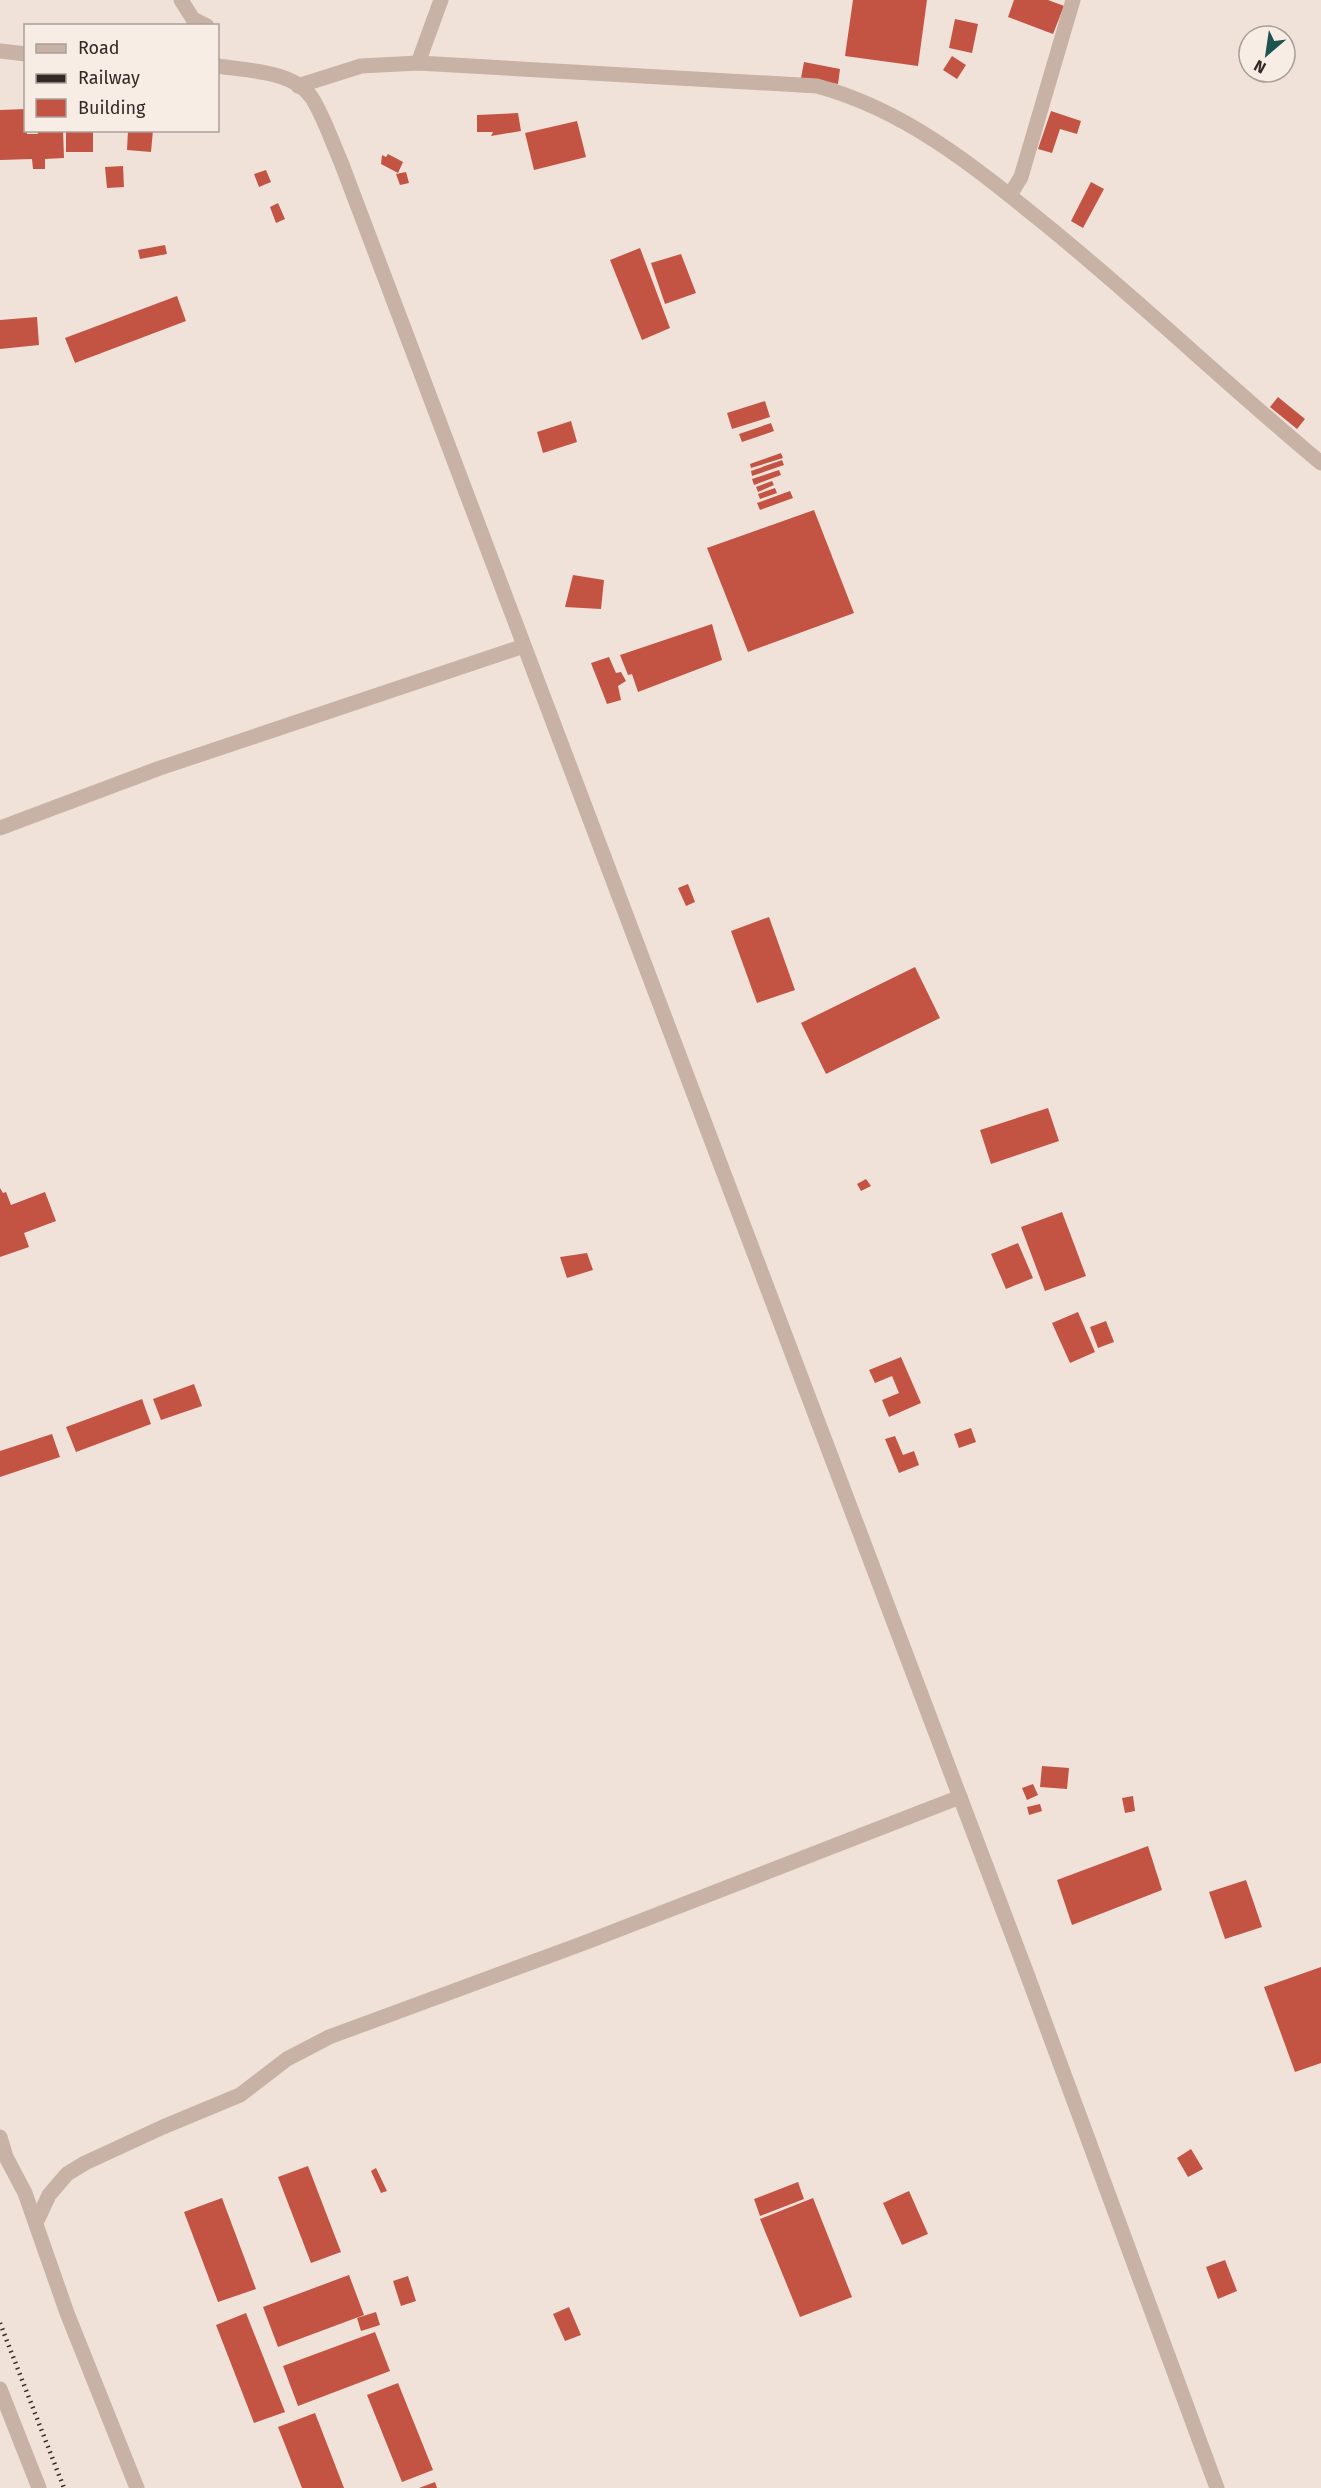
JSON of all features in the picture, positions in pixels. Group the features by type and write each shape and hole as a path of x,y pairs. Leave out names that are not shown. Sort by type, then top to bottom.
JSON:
{"street":[{"path":"181,0 193,19 203,24"},
{"path":"418,63 441,0"},
{"path":"1010,195 1021,177 1073,0"},
{"path":"0,51 24,54"},
{"path":"291,85 361,66 418,63 817,86 851,95 900,117 972,165 1089,259 1321,463"},
{"path":"219,66 282,76 291,85 312,97 341,162 960,1797 1217,2488"},
{"path":"0,828 160,768 525,646"},
{"path":"36,2223 49,2195 67,2174 76,2168 163,2127 240,2095 287,2059 328,2037 584,1943 960,1797"},
{"path":"0,2137 36,2223 68,2313 137,2488"},
{"path":"0,2389 39,2488"}],"building":[{"path":"853,0 927,0 918,66 845,56"},
{"path":"1014,0 1048,0 1064,6 1053,34 1008,17"},
{"path":"955,19 978,24 972,53 949,48"},
{"path":"952,56 966,65 957,79 943,70"},
{"path":"804,62 840,69 838,84 801,78"},
{"path":"24,109 24,132 27,134 63,132 64,158 45,159 45,169 33,169 32,159 0,160 0,110"},
{"path":"1051,111 1081,121 1077,134 1060,129 1052,153 1038,149"},
{"path":"518,113 521,131 491,136 493,132 477,132 477,115"},
{"path":"577,121 586,157 534,170 525,133"},
{"path":"66,132 93,132 93,152 66,152"},
{"path":"128,132 153,132 151,152 127,150"},
{"path":"388,154 403,162 398,173 381,164 382,155 386,157"},
{"path":"123,166 124,187 107,188 105,167"},
{"path":"266,170 271,182 259,187 254,174"},
{"path":"406,172 409,183 400,185 396,174"},
{"path":"1091,182 1104,189 1083,228 1071,221"},
{"path":"278,203 285,219 276,223 270,207"},
{"path":"165,245 167,254 140,259 138,250"},
{"path":"640,248 670,328 642,340 610,260"},
{"path":"681,254 696,293 665,304 651,263"},
{"path":"177,296 186,321 75,363 65,338"},
{"path":"37,317 39,345 0,349 0,320"},
{"path":"1278,397 1305,419 1297,429 1270,407"},
{"path":"765,401 770,417 732,429 727,413"},
{"path":"571,421 577,442 543,453 537,432"},
{"path":"771,423 774,431 742,442 739,434"},
{"path":"781,453 783,458 751,468 750,464"},
{"path":"782,460 784,465 752,476 751,471"},
{"path":"779,470 781,475 754,485 752,479"},
{"path":"772,481 774,485 758,492 756,487"},
{"path":"775,488 777,493 760,499 758,494"},
{"path":"790,491 793,498 760,510 757,503"},
{"path":"814,510 854,613 748,652 707,548"},
{"path":"573,575 604,580 601,609 565,607"},
{"path":"712,624 722,660 638,692 632,674 628,675 620,655"},
{"path":"609,657 616,673 621,672 626,681 618,686 621,700 607,704 591,663"},
{"path":"688,884 695,902 686,906 678,888"},
{"path":"769,917 795,990 757,1003 731,931"},
{"path":"915,967 940,1018 826,1074 801,1023"},
{"path":"1048,1108 1059,1141 991,1164 980,1130"},
{"path":"866,1179 871,1186 861,1191 857,1184"},
{"path":"0,1188 3,1193 6,1192 11,1205 45,1192 56,1221 24,1233 29,1247 0,1257"},
{"path":"1062,1212 1086,1276 1045,1291 1021,1227"},
{"path":"1018,1243 1033,1278 1006,1289 991,1254"},
{"path":"587,1253 593,1270 567,1278 560,1257"},
{"path":"1078,1312 1095,1352 1070,1363 1052,1323"},
{"path":"1106,1321 1114,1342 1098,1348 1090,1327"},
{"path":"901,1357 921,1403 889,1417 882,1400 899,1393 892,1376 875,1383 869,1370"},
{"path":"194,1384 202,1406 161,1420 153,1399"},
{"path":"142,1399 151,1424 76,1452 66,1427"},
{"path":"971,1428 976,1442 959,1448 954,1434"},
{"path":"52,1434 60,1457 0,1477 0,1451"},
{"path":"895,1436 903,1455 914,1451 919,1465 899,1473 885,1439"},
{"path":"1042,1766 1069,1768 1067,1789 1040,1787"},
{"path":"1033,1784 1038,1795 1027,1800 1022,1788"},
{"path":"1133,1796 1135,1811 1125,1813 1122,1798"},
{"path":"1040,1804 1042,1811 1029,1815 1027,1807"},
{"path":"1148,1846 1162,1890 1072,1925 1057,1880"},
{"path":"1246,1880 1262,1927 1225,1939 1209,1892"},
{"path":"1321,1967 1321,2063 1295,2072 1264,1987"},
{"path":"1191,2149 1203,2169 1188,2177 1177,2158"},
{"path":"308,2166 341,2252 311,2263 278,2177"},
{"path":"376,2168 387,2191 381,2193 371,2171"},
{"path":"798,2182 804,2199 760,2216 754,2199"},
{"path":"909,2191 928,2234 902,2245 883,2203"},
{"path":"222,2198 256,2289 218,2302 184,2212"},
{"path":"813,2198 852,2297 800,2317 760,2219"},
{"path":"1225,2260 1237,2291 1218,2299 1206,2267"},
{"path":"349,2275 364,2315 278,2347 263,2307"},
{"path":"408,2276 416,2301 401,2306 393,2281"},
{"path":"569,2307 581,2335 565,2341 553,2314"},
{"path":"376,2312 380,2325 361,2331 357,2318"},
{"path":"246,2313 285,2412 254,2423 216,2325"},
{"path":"375,2332 390,2371 298,2406 283,2366"},
{"path":"398,2383 433,2470 402,2482 367,2395"},
{"path":"315,2413 344,2488 302,2488 278,2427"},
{"path":"435,2482 437,2488 419,2488"}],"railway":[{"path":"0,2323 64,2488"}]}
